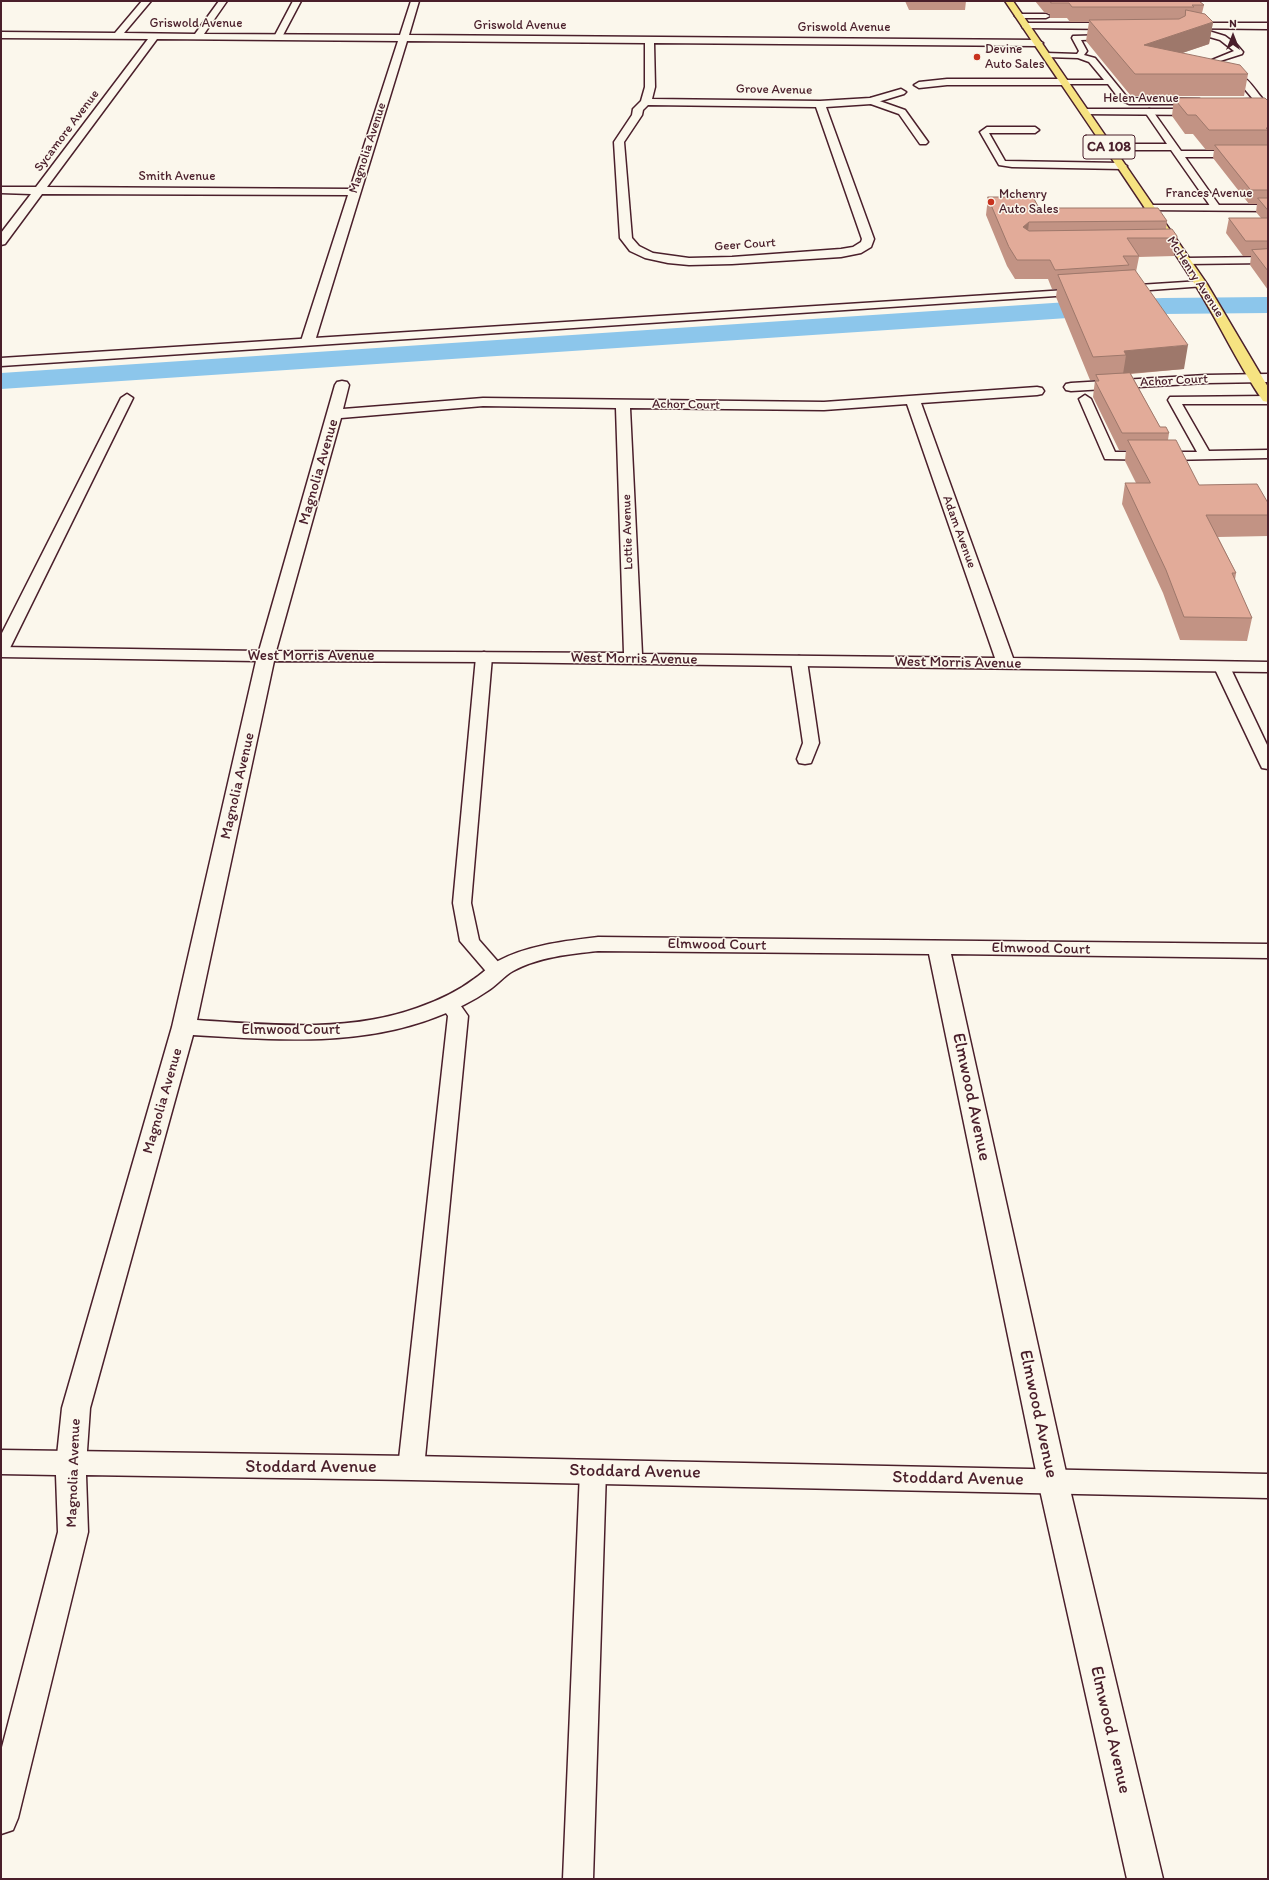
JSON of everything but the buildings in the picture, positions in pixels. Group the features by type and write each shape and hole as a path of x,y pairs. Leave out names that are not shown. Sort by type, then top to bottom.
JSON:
{"main road":[{"name":"McHenry Avenue","path":"1009,1 1186,261 1219,314 1254,378 1268,399"}],"street":[{"path":"117,36 147,1"},
{"path":"198,36 223,1"},
{"name":"Magnolia Avenue","path":"308,341 415,1"},
{"path":"1026,26 1128,26"},
{"path":"1178,27 1268,26"},
{"name":"Griswold Avenue","path":"1,35 1038,43"},
{"name":"Sycamore Avenue","path":"1,241 154,36"},
{"path":"646,102 650,87 649,40"},
{"path":"919,85 948,82 1065,82"},
{"name":"Grove Avenue","path":"646,102 820,104 871,101 901,92"},
{"name":"Geer Court","path":"646,102 638,109 637,115 619,142 626,238 632,247 643,253 661,258 689,262 841,253 857,250 867,244 868,239 820,104"},
{"name":"Helen Avenue","path":"1086,112 1212,112"},
{"name":"Smith Avenue","path":"1,190 354,192"},
{"name":"Frances Avenue","path":"1150,208 1268,208"},
{"name":"Achor Court","path":"1071,387 1268,378"},
{"name":"Magnolia Avenue","path":"1,1818 73,1532 71,1465 76,1408 184,1027 266,656 342,385"},
{"name":"Achor Court","path":"335,414 483,402 824,406 1037,391"},
{"name":"Adam Avenue","path":"913,400 1006,664"},
{"name":"Lottie Avenue","path":"623,404 633,659"},
{"name":"West Morris Avenue","path":"1,651 266,656 484,657 1268,667"},
{"name":"Elmwood Court","path":"184,1027 314,1033 361,1029 407,1019 449,1003 479,987 506,966 526,958 561,948 598,944 1268,952"},
{"name":"Elmwood Avenue","path":"939,948 1052,1481 1145,1879"},
{"name":"Stoddard Avenue","path":"1,1462 71,1465 593,1471 1268,1486"}],"lane":[{"path":"278,37 297,1"},
{"path":"1019,16 1046,16"},
{"path":"1178,27 1220,37 1235,44 1239,52 1216,60 1216,66 1222,71 1240,77 1259,100 1224,102"},
{"path":"1079,56 1083,51 1076,38 1122,37"},
{"path":"1046,55 1079,56 1092,60 1108,82 1123,98 1129,101 1208,102"},
{"path":"1065,82 1108,82"},
{"path":"871,101 902,112 923,142"},
{"path":"1149,112 1216,208"},
{"path":"1035,130 987,130 984,132 1002,163 1122,166"},
{"path":"1109,147 1268,162"},
{"path":"1178,154 1268,154"},
{"path":"1160,244 1174,244"},
{"path":"1186,261 1268,260"},
{"path":"1113,290 1204,289"},
{"path":"1,362 1090,291"},
{"path":"1163,382 1205,455"},
{"path":"1,651 127,398"},
{"path":"1085,399 1110,456 1268,454"},
{"path":"1174,400 1268,399"},
{"path":"1116,464 1164,465 1176,456"},
{"path":"484,657 462,903 470,941 497,972"},
{"path":"799,661 811,743 805,759"},
{"path":"1222,667 1268,764"},
{"path":"411,1468 458,1016 449,1003"},
{"path":"578,1879 593,1471"}],"waterway":[{"path":"1,381 1068,310 1163,306 1268,305"}],"place":[{"name":"Devine Auto Sales","path":"977,57"},
{"name":"Mchenry Auto Sales","path":"991,202"}]}
